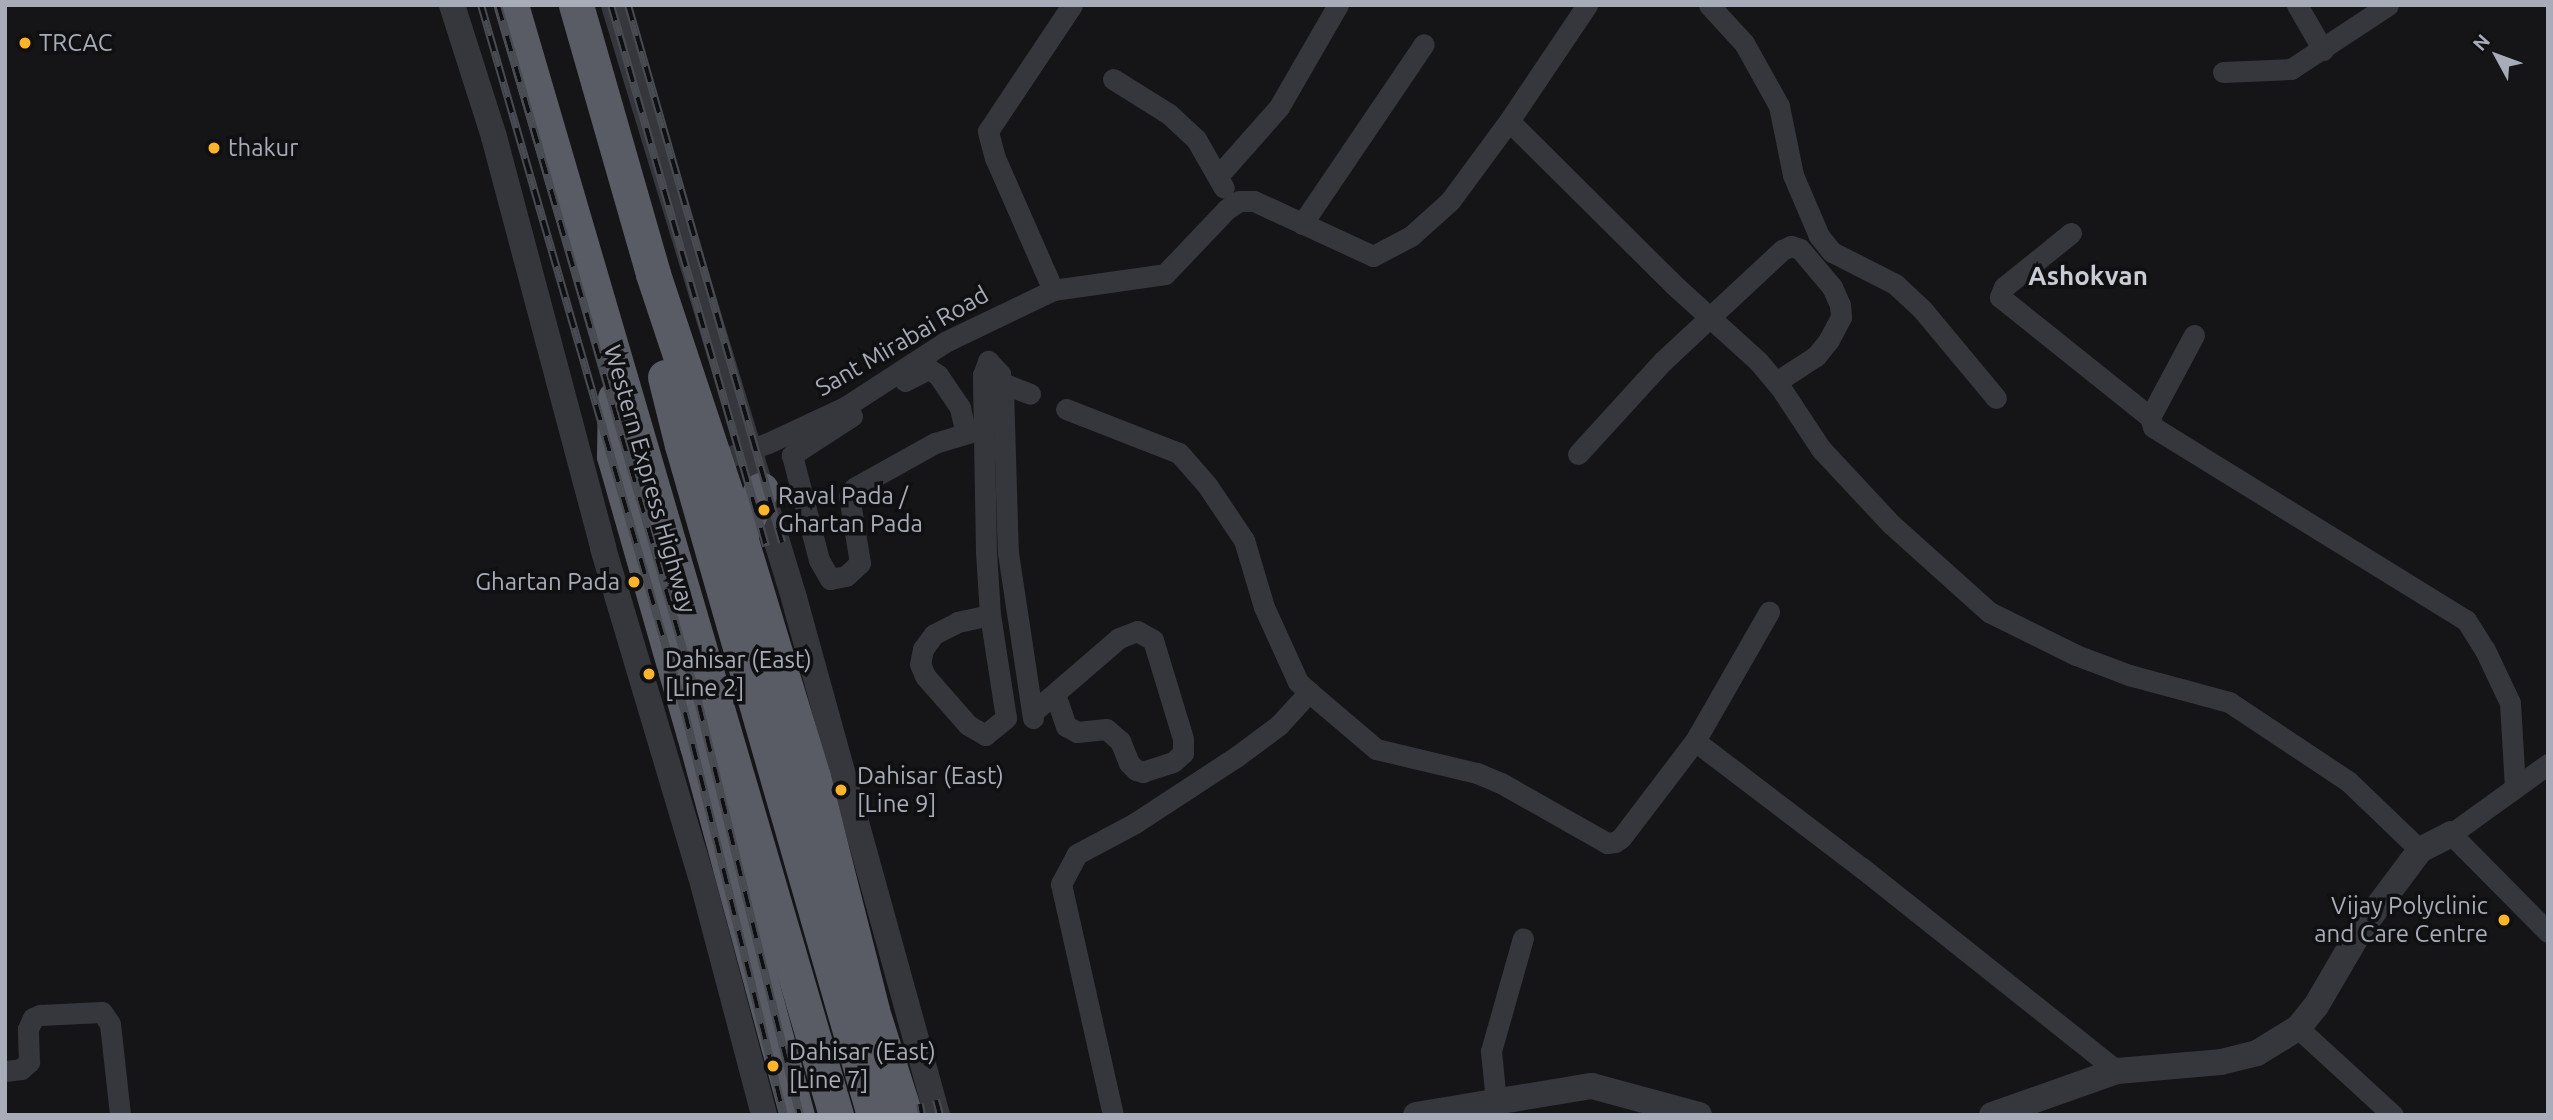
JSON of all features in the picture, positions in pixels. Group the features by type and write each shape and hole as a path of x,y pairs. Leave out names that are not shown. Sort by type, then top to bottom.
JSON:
{"highway":[{"name":"Western Express Highway","path":"511,5 836,1115"},
{"name":"Western Express Highway","path":"555,5 663,369 685,458 874,1115"},
{"path":"576,5 653,274 740,535 813,777 872,1011 905,1115"},
{"path":"616,363 614,456 697,745 797,1115"},
{"path":"663,369 715,462"},
{"path":"740,535 761,490"}],"street":[{"path":"452,5 494,137 600,535 701,876 764,1115"},
{"path":"614,5 838,751 860,842 937,1115"},
{"path":"1053,290 995,158 988,131 1072,5"},
{"path":"1219,176 1279,107 1338,5"},
{"path":"1113,79 1178,122 1196,139 1219,176 1232,205 1239,201 1254,201 1373,256 1410,236 1450,201 1509,121 1587,5"},
{"path":"1709,5 1744,43 1779,106 1793,175 1819,236 1832,252 1895,284 1921,308 1996,398"},
{"path":"2297,5 2323,50"},
{"path":"2223,72 2291,69 2388,5"},
{"path":"1303,224 1424,44"},
{"path":"1509,121 1680,290 1758,361 1776,382 1821,449 1891,524 1989,612 2097,663 2229,702 2348,781 2420,850"},
{"name":"Sant Mirabai Road","path":"715,462 748,450 788,445 945,342 1053,290 1164,274 1232,205"},
{"path":"2071,233 2004,287 2000,297 2150,417 2153,428 2466,621 2485,650 2510,703 2515,787"},
{"path":"1577,454 1663,361 1712,319 1782,250 1791,246 1800,249 1836,293 1840,317 1829,340 1816,356 1776,382"},
{"path":"974,327 988,361 1000,374 1002,383 986,430 1006,524 1032,710"},
{"path":"2150,417 2194,335"},
{"path":"938,375 945,342"},
{"path":"988,361 983,375 986,430 985,527 990,615 1006,718 985,735 977,732 925,676 920,664 923,649 934,634 958,622 990,615"},
{"path":"929,369 938,375 960,408 986,430 911,454 854,488 849,496 860,564 857,569 837,579 825,574 788,445 920,371 929,369"},
{"path":"1002,383 1030,394"},
{"path":"1066,409 1179,453 1207,485 1244,540 1264,607 1298,682 1376,749 1477,773 1501,783 1607,843 1621,838 1695,741 1769,612"},
{"path":"985,527 1006,524"},
{"path":"1004,706 1032,710 1055,694 1119,638 1130,632 1145,635 1153,640 1156,649 1183,739 1183,753 1173,762 1143,772 1136,770 1129,763 1119,741 1106,729 1077,732 1066,726 1055,694"},
{"path":"1113,1115 1061,884 1077,854 1135,823 1236,757 1279,725 1309,692"},
{"path":"1695,741 1862,868 2117,1071"},
{"path":"1992,1115 2117,1071 2221,1062 2257,1053 2298,1028 2316,1006 2361,929 2420,850 2451,834 2548,764"},
{"path":"2451,834 2548,932"},
{"path":"1496,1102 1491,1051 1523,938"},
{"path":"5,1071 21,1069 29,1062 28,1029 33,1018 40,1014 102,1012 110,1024 120,1115"},
{"path":"2298,1028 2393,1115"},
{"path":"1416,1115 1592,1086 1699,1115"}],"railway":[{"path":"481,5 685,713 784,1115"},
{"path":"498,5 699,705 800,1115"},
{"path":"611,5 766,546"},
{"path":"628,5 782,542"},
{"path":"936,1100 940,1115"},
{"path":"920,1104 922,1115"}],"place":[{"name":"TRCAC","path":"25,43"},
{"name":"thakur","path":"214,148"},
{"name":"Raval Pada / Ghartan Pada","path":"764,510"},
{"name":"Ghartan Pada","path":"634,582"},
{"name":"Dahisar (East) [Line 2]","path":"649,674"},
{"name":"Dahisar (East) [Line 9]","path":"841,790"},
{"name":"Vijay Polyclinic and Care Centre","path":"2504,920"},
{"name":"Dahisar (East) [Line 7]","path":"773,1066"}],"district":[{"name":"Ashokvan","path":"2088,276"}]}
